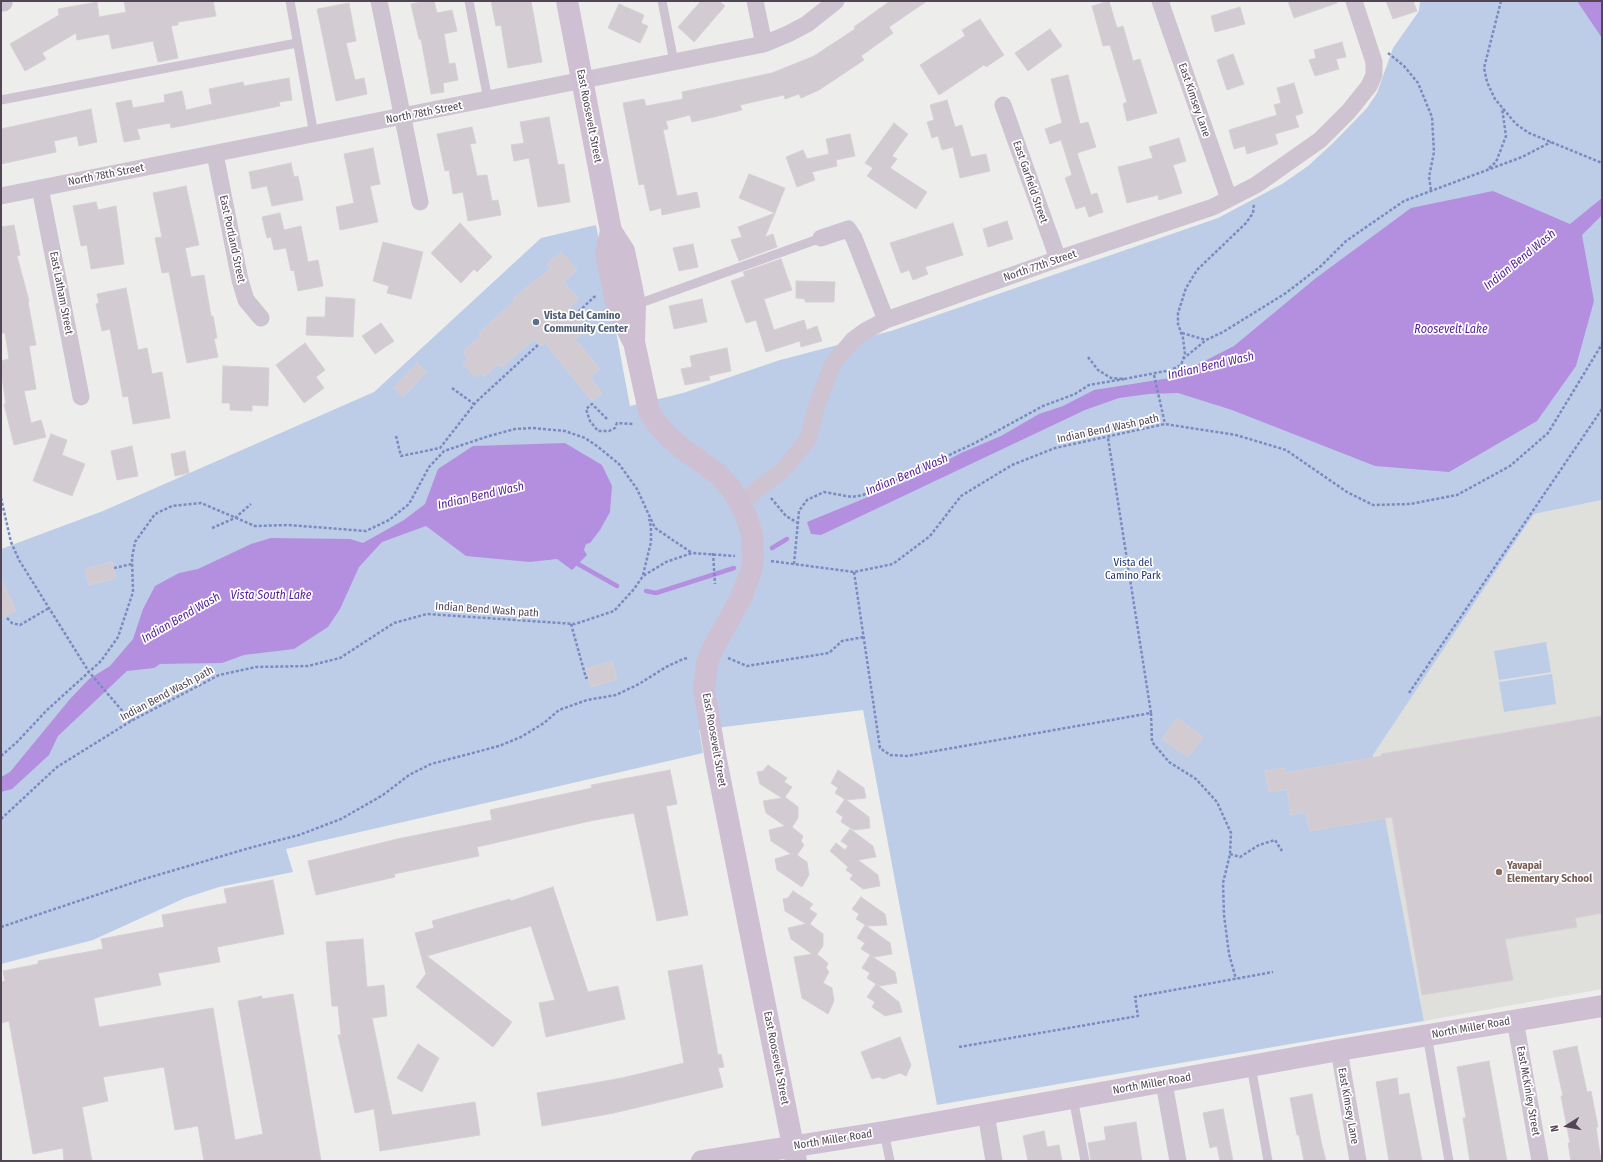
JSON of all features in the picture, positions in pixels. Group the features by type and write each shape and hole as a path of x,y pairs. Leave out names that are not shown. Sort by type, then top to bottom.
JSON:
{"street":[{"path":"379,1 420,202"},
{"name":"East Roosevelt Street","path":"567,1 611,230 624,251 635,305 634,342 649,411 657,424 683,449 718,474 731,488 740,503 752,535 753,559 751,571 741,598 712,650 705,677 705,702 795,1154"},
{"path":"755,1 764,44"},
{"name":"North 78th Street","path":"1,196 314,135 764,44 807,24 836,1"},
{"name":"East Kimsey Lane","path":"1160,1 1229,199"},
{"path":"1354,1 1379,56"},
{"name":"North 77th Street","path":"740,503 784,469 808,439 816,408 833,362 853,340 865,331 886,320 1058,259 1213,207 1229,199 1262,181 1320,140 1349,111 1369,86 1374,75 1379,56"},
{"name":"East Garfield Street","path":"1003,105 1058,259"},
{"name":"East Portland Street","path":"215,154 240,280 246,300 261,318"},
{"name":"East Latham Street","path":"40,188 81,397"},
{"path":"821,238 848,229 854,238 886,320"},
{"name":"East Roosevelt Street","path":"611,230 606,254 617,308 634,342"},
{"name":"North Miller Road","path":"702,1161 795,1154 884,1132 1338,1050 1602,1006"},
{"name":"East McKinley Street","path":"1515,1020 1540,1161"},
{"name":"East Kimsey Lane","path":"1338,1050 1358,1161"},
{"path":"1164,1082 1178,1161"},
{"path":"986,1114 994,1161"}],"lane":[{"path":"290,1 314,135"},
{"path":"469,1 488,100"},
{"path":"662,1 674,62"},
{"path":"1,100 297,43"},
{"path":"635,305 821,238"},
{"path":"1427,1035 1449,1161"},
{"path":"1251,1066 1268,1161"},
{"path":"1073,1098 1084,1161"},
{"path":"884,1132 890,1161"}],"path":[{"path":"1501,1 1500,11 1486,54 1484,68 1487,82 1502,108 1516,124 1529,133 1601,163"},
{"path":"1379,56 1404,66 1418,84 1432,117 1434,147 1429,178 1431,190"},
{"path":"1488,169 1496,162 1506,136 1502,108"},
{"path":"1183,359 1206,340 1223,332 1286,293 1321,266 1346,241 1404,201 1522,157 1551,142"},
{"path":"794,564 799,511 807,500 824,492 852,497 863,495 975,443 1043,406 1075,394 1088,386 1154,375 1171,370 1181,365 1185,354 1182,333 1178,324 1178,313 1186,288 1197,270 1246,224 1253,213 1254,203 1257,200"},
{"path":"574,315 594,297 600,296"},
{"path":"1182,333 1206,340"},
{"path":"396,436 401,456 440,448 474,404 539,344"},
{"name":"Indian Bend Wash path","path":"769,561 854,572 893,564 930,536 961,496 1012,465 1055,448 1108,438 1165,424 1236,435 1286,450 1348,492 1373,505 1410,504 1457,494 1510,466 1548,433 1602,344"},
{"path":"1088,357 1098,370 1111,378 1124,380"},
{"path":"1154,375 1165,424"},
{"path":"452,388 474,404"},
{"path":"607,419 592,404 586,409 590,421 598,431 609,431 615,428 617,423 633,424"},
{"path":"1410,693 1602,409"},
{"path":"1,756 17,742 47,710 101,661 118,637 133,592 132,564 134,542 155,514 172,506 201,503 255,526 288,525 366,531 389,520 409,504 430,467 444,451 515,429 533,428 565,431 585,438 597,446 619,464 637,489 651,527 651,542 643,576"},
{"path":"1108,438 1151,713 1152,742 1169,762 1196,779 1217,802 1230,832 1230,854 1223,883 1224,915 1229,954 1236,979"},
{"path":"769,496 786,516 798,523"},
{"path":"1,498 13,550 89,672 131,721"},
{"path":"212,528 235,518 251,504"},
{"path":"648,516 655,528 692,553"},
{"name":"Indian Bend Wash path","path":"1,819 57,766 131,721 218,675 256,667 308,666 340,658 394,623 427,614 575,624 614,611 634,589 643,576 666,562 692,553 713,553 741,556"},
{"path":"713,553 715,584"},
{"path":"114,568 132,564"},
{"path":"854,572 880,748 890,755 907,756 1151,713"},
{"path":"7,618 12,623 20,625 49,608"},
{"path":"571,624 586,678 588,677"},
{"path":"1,927 144,879 313,830 341,819 377,799 409,775 431,764 499,746 521,737 559,710 587,700 616,695 683,659 710,656 735,659 747,666 829,653 842,641 864,637"},
{"path":"1230,854 1240,857 1259,845 1275,840 1282,850"},
{"path":"959,1047 1138,1016 1135,998 1273,972"}],"shaded area":[{"name":"Yavapai Elementary School","path":"1602,500 1602,989 1424,1021 1373,755 1534,514"}],"green space":[{"name":"Vista del Camino Park","path":"1420,1 1602,1 1602,500 1534,514 1373,755 1424,1021 937,1105 863,710 699,730 703,753 286,849 293,872 219,887 185,898 93,940 1,964 1,549 103,511 374,392 541,238 596,225 630,406 683,393 780,360 891,331 1218,218 1282,184 1308,166 1367,108 1377,93 1393,48 1419,11"},
{"path":"1546,642 1551,672 1499,680 1494,651"},
{"path":"1552,674 1556,704 1504,712 1499,682"}],"water":[{"path":"1577,1 1602,1 1602,38"},
{"name":"Roosevelt Lake","path":"1493,191 1570,224 1602,198 1602,215 1582,235 1594,301 1576,366 1537,421 1449,472 1375,466 1232,410 1178,393 1149,394 1119,398 1085,410 821,535 811,534 807,522 912,479 961,453 1001,436 1039,414 1063,406 1094,390 1170,378 1187,370 1234,346 1316,278 1411,208"},
{"name":"Vista South Lake","path":"565,443 602,465 612,486 610,512 600,530 590,543 586,544 584,550 587,555 572,570 557,559 530,562 466,556 426,526 382,542 359,567 340,609 328,627 294,649 244,655 222,663 160,664 154,668 127,671 58,736 49,755 12,789 1,792 1,777 10,772 70,699 89,679 110,666 133,639 143,609 155,586 179,573 198,569 251,544 271,538 350,539 363,543 404,520 425,504 438,469 473,446"}],"building":[{"path":"124,1 213,1 216,16 178,22 178,25 171,26 178,58 158,62 153,41 112,49 109,34 77,40 76,33 42,53 46,59 25,71 10,44 59,15 58,9 97,2 99,17 126,12"},
{"path":"434,1 437,13 452,10 457,31 444,34 449,64 455,63 458,80 443,83 444,92 431,94 421,39 419,39 411,4"},
{"path":"491,1 531,1 542,62 508,68 501,25 496,26"},
{"path":"701,1 719,1 725,6 694,42 678,27"},
{"path":"890,1 927,1 889,27 893,33 861,56 864,60 819,90 801,98 799,94 785,99 784,95 740,105 742,110 692,122 690,115 666,121 668,129 663,130 677,196 697,192 700,207 662,215 661,208 650,211 644,184 639,185 623,103 644,99 646,106 683,99 682,92 772,73 814,56 855,29 854,27"},
{"path":"1109,1 1117,28 1123,26 1133,61 1140,59 1157,113 1127,121 1123,104 1127,102 1110,45 1103,46 1092,6"},
{"path":"1288,1 1337,1 1337,3 1294,18"},
{"path":"1386,1 1413,1 1417,11 1393,19"},
{"path":"349,3 356,41 346,43 355,80 364,78 367,94 336,101 317,9"},
{"path":"619,4 644,15 641,23 648,26 640,43 608,28"},
{"path":"1240,7 1245,24 1215,32 1211,16"},
{"path":"980,19 1004,55 986,67 984,65 939,95 920,65 965,36 962,30"},
{"path":"1050,29 1062,46 1028,71 1015,53"},
{"path":"1342,42 1346,57 1336,59 1339,69 1315,76 1309,60 1316,58 1314,50"},
{"path":"1233,54 1244,84 1227,90 1217,60"},
{"path":"1068,75 1080,124 1088,122 1096,147 1077,153 1091,195 1097,193 1103,212 1089,217 1085,206 1076,209 1065,178 1072,175 1061,140 1050,144 1045,129 1062,123 1051,79"},
{"path":"289,78 292,100 279,102 280,106 171,128 170,123 137,129 140,139 124,142 116,103 131,100 133,108 165,102 164,95 182,91 186,110 212,104 209,89 243,82 244,86"},
{"path":"1294,83 1303,113 1295,116 1299,127 1275,134 1278,144 1247,154 1245,146 1234,149 1229,130 1277,115 1274,105 1281,103 1277,88"},
{"path":"947,100 955,127 962,125 971,157 986,154 990,171 960,178 953,147 942,150 938,136 932,138 927,122 934,120 930,105"},
{"path":"91,109 97,142 79,146 77,136 54,141 56,152 1,164 1,129"},
{"path":"549,117 558,165 564,164 570,202 538,207 529,158 514,161 511,145 524,143 520,122"},
{"path":"894,123 908,134 892,156 897,159 890,168 927,192 916,209 867,176 873,168 865,163"},
{"path":"472,127 476,143 470,144 477,176 487,175 492,201 498,200 501,215 468,221 463,192 453,194 449,170 445,171 437,134"},
{"path":"850,134 855,156 836,160 837,166 812,172 815,180 797,187 786,157 803,150 807,159 829,154 826,139"},
{"path":"1179,138 1186,161 1173,165 1182,193 1159,200 1158,195 1127,203 1118,167 1153,158 1149,147"},
{"path":"373,148 380,184 370,186 378,222 340,230 336,207 354,203 344,154"},
{"path":"291,163 294,177 298,176 303,200 272,206 267,186 252,189 249,172"},
{"path":"749,174 785,188 775,213 739,198"},
{"path":"186,186 199,245 185,248 191,277 204,275 211,316 213,316 217,338 214,339 218,357 187,363 169,272 162,273 155,238 162,237 153,193"},
{"path":"96,202 98,210 116,206 124,264 91,269 87,245 81,246 73,206"},
{"path":"280,213 284,230 301,226 308,262 318,260 323,286 298,291 294,270 291,271 286,248 274,250 271,237 267,238 262,217"},
{"path":"775,213 765,237 773,234 777,247 739,261 731,240 742,237 738,227"},
{"path":"1007,221 1013,239 988,247 983,229"},
{"path":"460,223 492,257 477,272 474,269 461,283 431,253"},
{"path":"953,223 963,255 925,267 928,274 913,280 909,270 901,273 890,243"},
{"path":"14,225 20,255 17,256 29,301 36,345 29,346 36,389 24,391 31,423 41,420 46,437 14,445 4,404 6,404 1,370 1,361 9,359 5,333 1,333 1,227"},
{"path":"383,242 423,252 411,299 387,293 389,286 373,281"},
{"path":"693,244 698,267 679,271 673,248"},
{"name":"Vista Del Camino Community Center","path":"561,252 577,270 563,282 579,298 569,308 587,329 575,339 600,369 590,377 602,393 592,401 545,343 541,346 534,339 502,367 498,364 484,377 481,372 475,377 463,363 468,359 463,352 481,336 479,333 515,300 514,297 550,269 547,264"},
{"path":"781,259 792,290 764,299 774,330 804,320 807,330 817,326 822,341 801,347 800,341 766,352 756,320 746,323 731,281 745,276 743,272"},
{"path":"796,281 835,282 834,302 805,302 805,299 796,298"},
{"path":"126,288 138,350 147,348 152,374 162,372 170,418 133,424 128,396 123,397 110,329 102,331 96,304 99,303 97,294"},
{"path":"326,297 355,299 353,337 306,335 307,317 325,317"},
{"path":"702,299 707,322 674,329 669,306"},
{"path":"381,323 394,341 375,354 362,336"},
{"path":"305,343 325,370 316,377 324,388 304,403 276,365"},
{"path":"727,348 731,371 709,376 710,380 685,385 681,369 692,367 690,356"},
{"path":"417,363 427,372 403,397 393,388"},
{"path":"223,366 269,368 268,406 252,405 252,411 230,410 230,403 222,403"},
{"path":"51,434 67,440 62,455 85,464 72,496 33,481"},
{"path":"132,446 138,476 117,480 111,451"},
{"path":"185,451 189,473 175,476 171,454"},
{"path":"112,562 116,578 89,585 85,569"},
{"path":"1,579 16,611 1,618"},
{"path":"612,661 617,679 591,687 586,669"},
{"path":"1602,716 1602,913 1575,918 1577,927 1505,939 1513,980 1422,995 1392,817 1310,831 1306,812 1291,815 1287,789 1269,792 1265,771 1284,768 1285,773 1382,756 1381,754"},
{"path":"1177,718 1203,737 1188,757 1162,739"},
{"path":"768,765 787,778 784,782 792,787 785,797 798,807 798,818 792,827 803,836 801,841 804,845 797,855 807,862 809,875 802,887 777,870 775,859 791,854 771,841 769,830 785,826 766,813 763,801 782,798 760,784 757,772 763,771"},
{"path":"670,770 677,804 666,806 688,915 657,921 634,813 590,821 477,847 479,856 394,874 395,877 316,895 308,861 397,839 492,820 490,810 592,788 591,785"},
{"path":"838,770 864,788 866,798 846,800 835,793 838,788 831,783"},
{"path":"845,799 869,817 870,828 854,830 841,822 843,817 836,812"},
{"path":"850,829 873,846 876,857 858,860 878,875 880,886 863,889 850,879 853,875 846,870 848,867 830,851 836,843 845,850 848,846 841,841"},
{"path":"273,880 284,934 217,947 220,962 158,973 161,985 94,998 99,1027 213,1008 235,1140 263,1134 238,1001 262,996 262,999 293,994 321,1161 204,1161 198,1126 175,1130 164,1067 103,1077 108,1101 82,1107 92,1161 64,1161 63,1148 33,1154 9,1021 1,1023 1,982 5,981 3,971 38,964 38,961 103,949 101,939 164,927 162,915 227,903 224,889"},
{"path":"553,887 588,992 618,986 625,1019 546,1037 539,1003 555,1000 531,926 427,956 512,1022 493,1047 416,987 426,974 415,933 434,928 432,921 510,899 511,901"},
{"path":"793,891 813,904 809,909 817,914 810,924 823,934 823,946 817,954 828,963 826,968 829,972 823,983 832,988 834,1001 828,1014 802,998 794,957 812,954 791,939 788,928 806,924 785,911 783,899 788,898"},
{"path":"861,897 885,914 887,925 867,926 856,919 859,914 852,909"},
{"path":"865,925 890,943 892,954 874,957 861,949 865,943 857,938"},
{"path":"363,939 367,987 384,985 387,1016 372,1018 392,1115 475,1102 480,1135 380,1151 374,1109 355,1113 338,1035 341,1035 338,1006 332,1006 326,942"},
{"path":"870,955 895,972 897,983 879,986 867,978 870,973 862,968"},
{"path":"702,965 718,1055 721,1054 724,1067 718,1068 723,1087 614,1113 542,1126 537,1093 622,1078 684,1063 668,971"},
{"path":"876,984 899,1002 902,1012 885,1016 872,1007 875,1002 867,997"},
{"path":"900,1037 911,1065 906,1076 900,1073 883,1079 879,1077 872,1079 861,1052"},
{"path":"418,1044 439,1058 422,1092 397,1078"},
{"path":"1577,1046 1587,1092 1591,1091 1598,1127 1596,1127 1601,1161 1571,1161 1568,1143 1570,1143 1561,1096 1563,1096 1553,1051"},
{"path":"1489,1061 1507,1161 1470,1161 1463,1118 1466,1118 1457,1067"},
{"path":"1397,1078 1399,1095 1409,1093 1422,1161 1389,1161 1376,1082"},
{"path":"1312,1094 1326,1161 1304,1161 1299,1135 1297,1135 1290,1098"},
{"path":"1223,1109 1233,1161 1220,1161 1217,1146 1210,1148 1203,1113"},
{"path":"1136,1122 1142,1161 1091,1161 1088,1143 1106,1140 1104,1127"},
{"path":"1044,1131 1047,1147 1059,1145 1062,1161 1028,1161 1023,1136"}],"waterway":[{"name":"Indian Bend Wash","path":"772,548 787,539"},
{"name":"Indian Bend Wash","path":"575,558 578,564 617,586"},
{"name":"Indian Bend Wash","path":"646,591 656,593 734,568"}],"place":[{"name":"Vista Del Camino Community Center","path":"536,322"},
{"name":"Yavapai Elementary School","path":"1499,872"}]}
